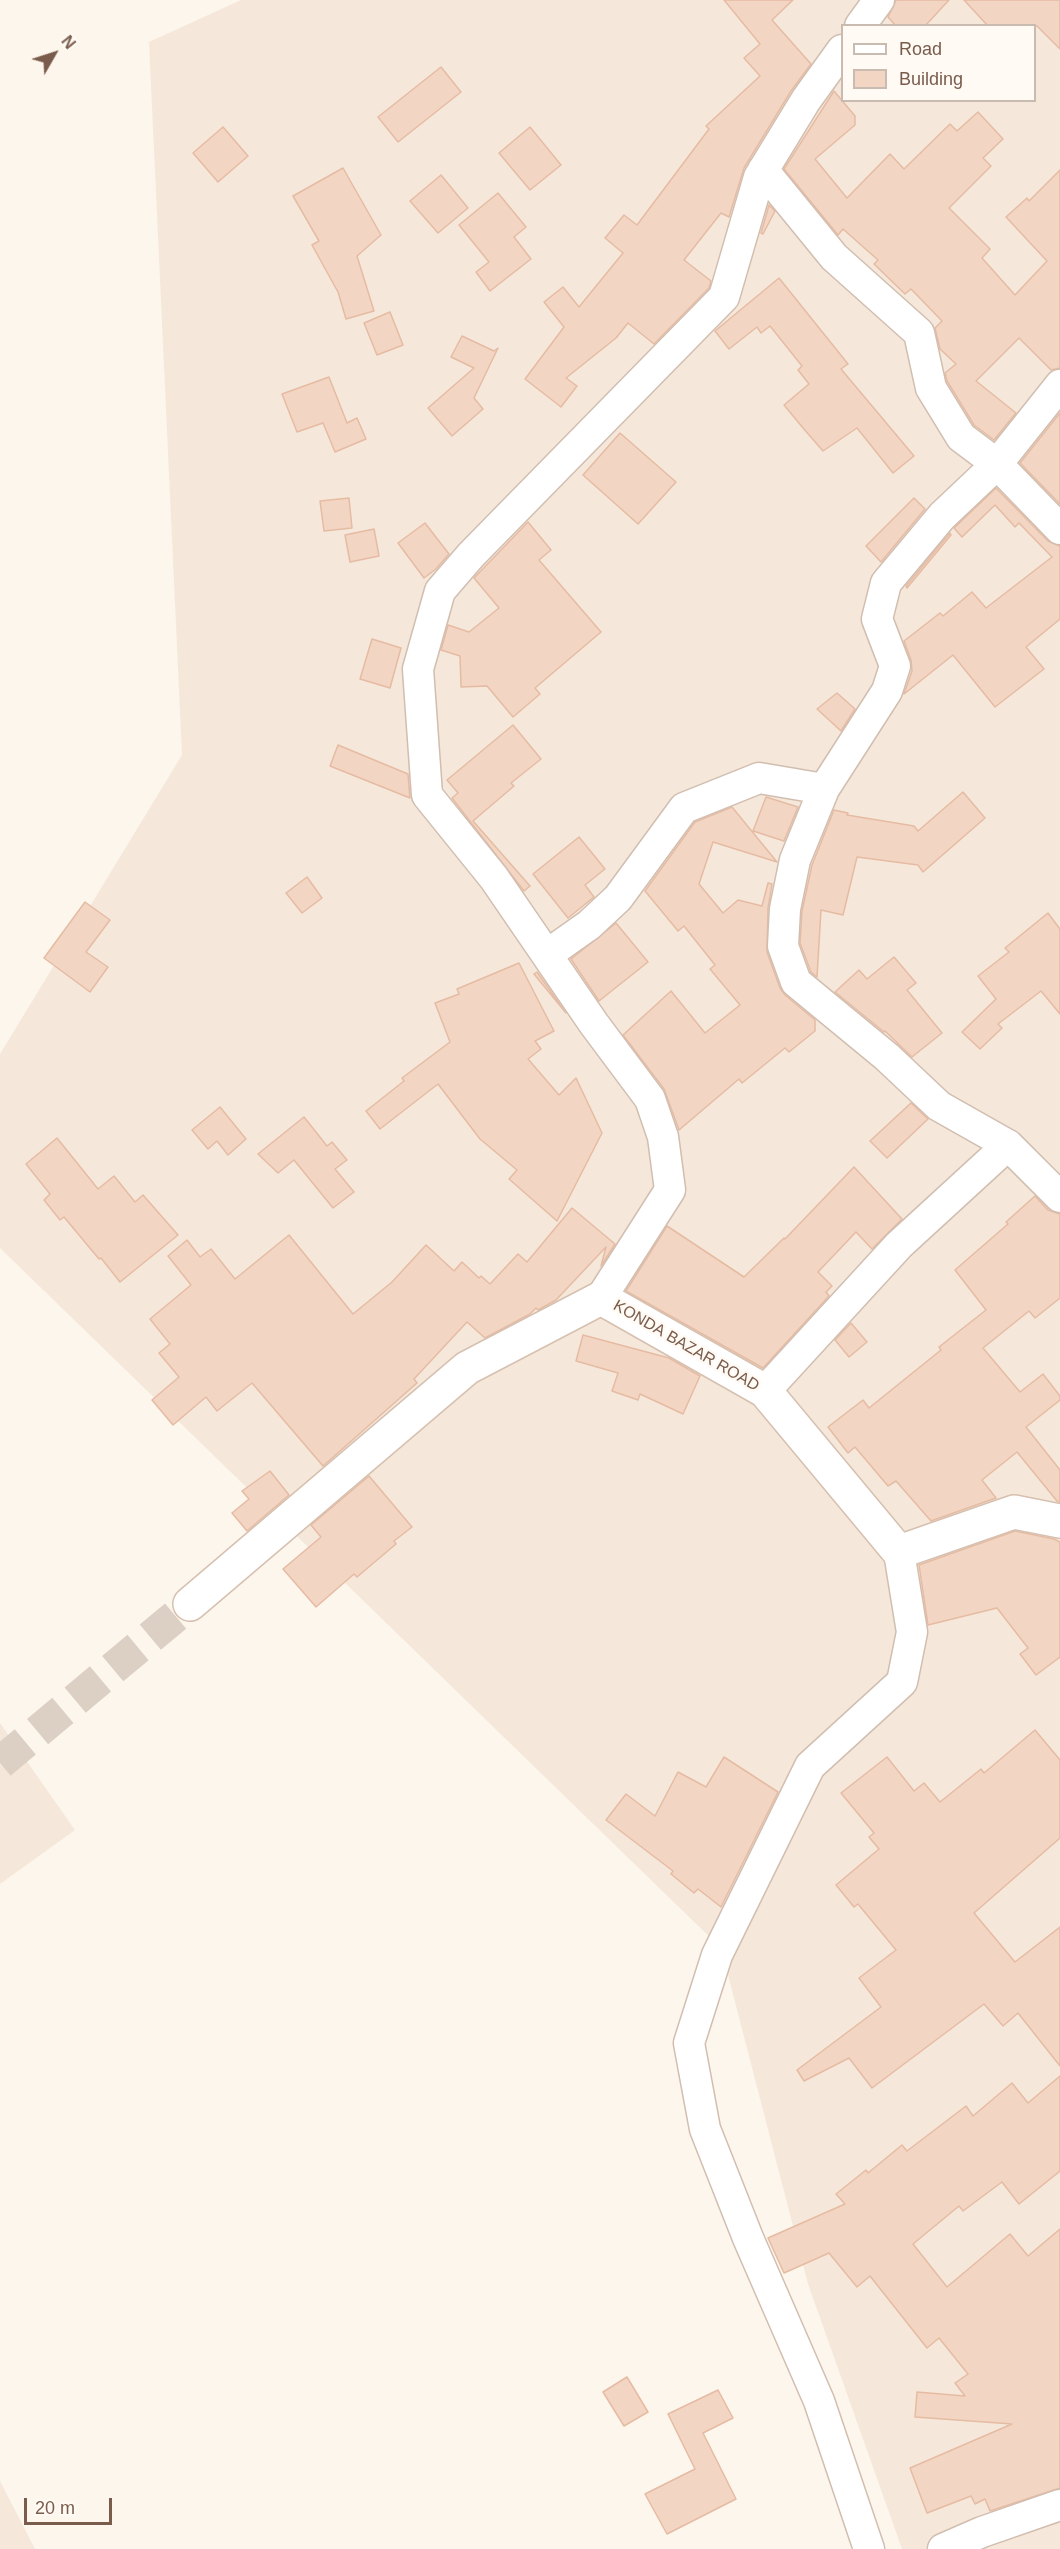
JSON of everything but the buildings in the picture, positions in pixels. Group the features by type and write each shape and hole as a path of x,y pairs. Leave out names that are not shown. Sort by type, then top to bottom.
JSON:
{"street":[{"path":"862,24 879,0"},
{"path":"601,1298 670,1190 663,1137 650,1099 594,1024 494,878 427,795 418,669 440,591 479,546 724,297 759,177 806,100 841,53"},
{"path":"763,170 834,257 919,333 931,388 961,437 997,464 1060,529"},
{"path":"1060,385 997,464 942,516 886,583 877,620 895,666 887,691 824,789 795,860 785,909 783,946 796,982 887,1057 939,1106 1008,1144 1060,1197"},
{"path":"548,954 589,925 618,898 684,808 759,778 824,789"},
{"path":"765,1391 899,1245 1008,1144"},
{"name":"KONDA BAZAR ROAD","path":"190,1604 467,1368 601,1298 765,1391 899,1552"},
{"path":"869,2549 819,2401 748,2238 705,2129 689,2043 717,1955 810,1766 902,1682 912,1632 899,1552 1014,1512 1060,1521"},
{"path":"943,2549 982,2532 1060,2505"}],"shaded area":[{"path":"241,0 1060,0 1060,2549 902,2549 808,2284 721,1948 0,1248 0,1054 182,755 149,42"},
{"path":"0,1723 75,1830 0,1884"},
{"path":"0,2481 35,2549 0,2549"}],"tunnel":[{"path":"0,1763 190,1604"}]}
